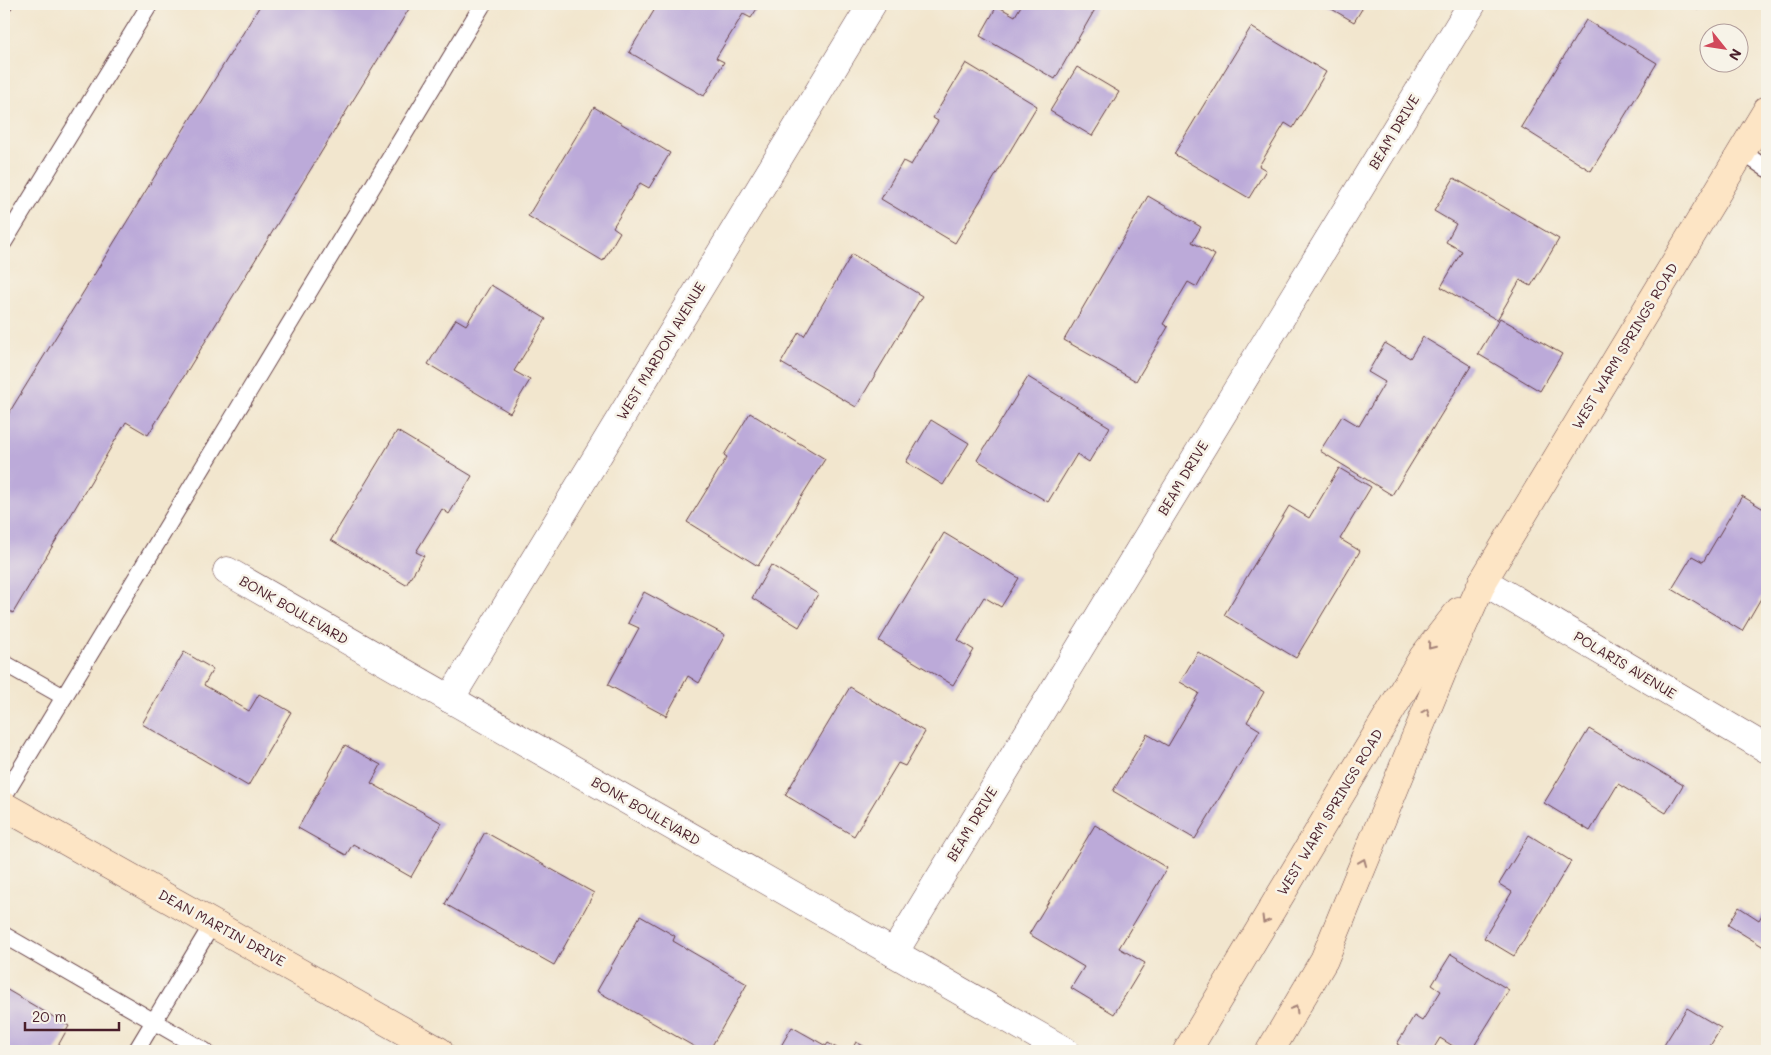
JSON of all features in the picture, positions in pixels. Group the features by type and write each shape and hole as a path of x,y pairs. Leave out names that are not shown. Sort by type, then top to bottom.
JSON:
{"main road":[{"name":"WEST WARM SPRINGS ROAD","path":"1270,1051 1324,960 1436,686 1483,581 1767,110"},
{"name":"WEST WARM SPRINGS ROAD","path":"1187,1051 1423,657 1483,581"},
{"name":"DEAN MARTIN DRIVE","path":"4,806 439,1051"}],"street":[{"name":"WEST MARDON AVENUE","path":"450,699 872,4"},
{"name":"BEAM DRIVE","path":"894,953 1472,4"},
{"name":"BONK BOULEVARD","path":"227,571 1065,1051"},
{"name":"POLARIS AVENUE","path":"1483,581 1767,749"}],"lane":[{"path":"4,242 150,4"},
{"path":"4,796 483,4"},
{"path":"1742,152 1767,169"},
{"path":"4,663 64,697"},
{"path":"136,1051 213,923"},
{"path":"4,935 204,1051"}],"building":[{"path":"4,4 14,4 4,20"},
{"path":"261,4 412,4 148,435 126,422 13,613 4,607 4,421"},
{"path":"658,4 760,4 751,18 743,14 716,58 724,62 704,96 629,52"},
{"path":"1022,4 1098,4 1055,79 980,36 997,6 1015,16"},
{"path":"1323,4 1365,4 1354,22"},
{"path":"1687,4 1702,4 1698,10"},
{"path":"1586,20 1657,63 1591,171 1521,127"},
{"path":"1251,27 1326,72 1293,128 1285,123 1259,166 1266,170 1249,198 1174,154"},
{"path":"966,63 1037,106 955,243 881,199 903,161 911,165 938,121 933,118"},
{"path":"1077,67 1119,92 1092,136 1050,111"},
{"path":"594,107 670,153 649,188 640,183 613,227 620,232 603,261 528,216"},
{"path":"1454,178 1559,239 1531,286 1520,280 1497,320 1441,287 1462,251 1446,242 1456,224 1434,211"},
{"path":"1148,196 1201,227 1192,242 1215,255 1197,287 1188,282 1163,324 1168,327 1136,381 1064,340"},
{"path":"852,254 922,296 856,407 781,363 799,332 804,336"},
{"path":"491,285 546,319 514,371 530,380 510,413 428,364 456,319 466,325"},
{"path":"1500,318 1562,354 1540,391 1478,354"},
{"path":"1423,337 1471,366 1392,495 1320,451 1342,416 1359,426 1385,382 1368,372 1385,343 1410,358"},
{"path":"1028,377 1110,427 1089,462 1077,454 1048,502 977,460"},
{"path":"750,413 825,459 758,566 687,522 727,457 724,455"},
{"path":"931,420 969,443 943,485 906,462"},
{"path":"397,431 472,476 449,514 442,509 416,552 424,556 406,585 331,540"},
{"path":"1339,468 1371,487 1340,539 1360,551 1296,658 1224,615 1289,506 1309,518"},
{"path":"1742,496 1767,511 1767,588 1742,631 1672,589 1692,556 1703,562"},
{"path":"944,533 1019,578 1001,607 984,597 958,640 974,650 953,685 879,641"},
{"path":"771,565 818,594 799,627 752,598"},
{"path":"644,592 725,635 699,683 688,676 666,716 608,685 639,628 628,623"},
{"path":"184,652 213,669 204,685 249,711 259,694 291,712 248,786 142,724"},
{"path":"1198,652 1264,692 1247,722 1260,730 1195,839 1113,791 1147,734 1168,746 1199,693 1180,682"},
{"path":"850,687 925,732 905,766 898,763 854,836 785,795"},
{"path":"1589,729 1683,785 1666,813 1618,784 1590,831 1544,803"},
{"path":"345,745 381,765 371,783 442,823 411,877 353,844 346,855 298,828"},
{"path":"1095,825 1167,868 1119,948 1145,963 1114,1014 1071,988 1084,967 1029,934"},
{"path":"485,832 594,893 554,965 445,904"},
{"path":"1529,835 1571,861 1514,956 1484,938 1512,892 1499,884"},
{"path":"1767,906 1767,949 1728,925 1739,907 1759,920"},
{"path":"640,916 675,936 673,941 747,984 709,1051 702,1051 597,991"},
{"path":"1451,954 1509,990 1471,1051 1461,1051 1440,1038 1432,1051 1409,1051 1397,1044 1414,1016 1422,1021 1441,991 1432,985"},
{"path":"4,988 69,1026 55,1051 4,1051"},
{"path":"1687,1008 1721,1028 1707,1051 1661,1050"},
{"path":"792,1027 826,1046 828,1043 842,1051 778,1051"},
{"path":"856,1042 873,1051 851,1051"}]}
